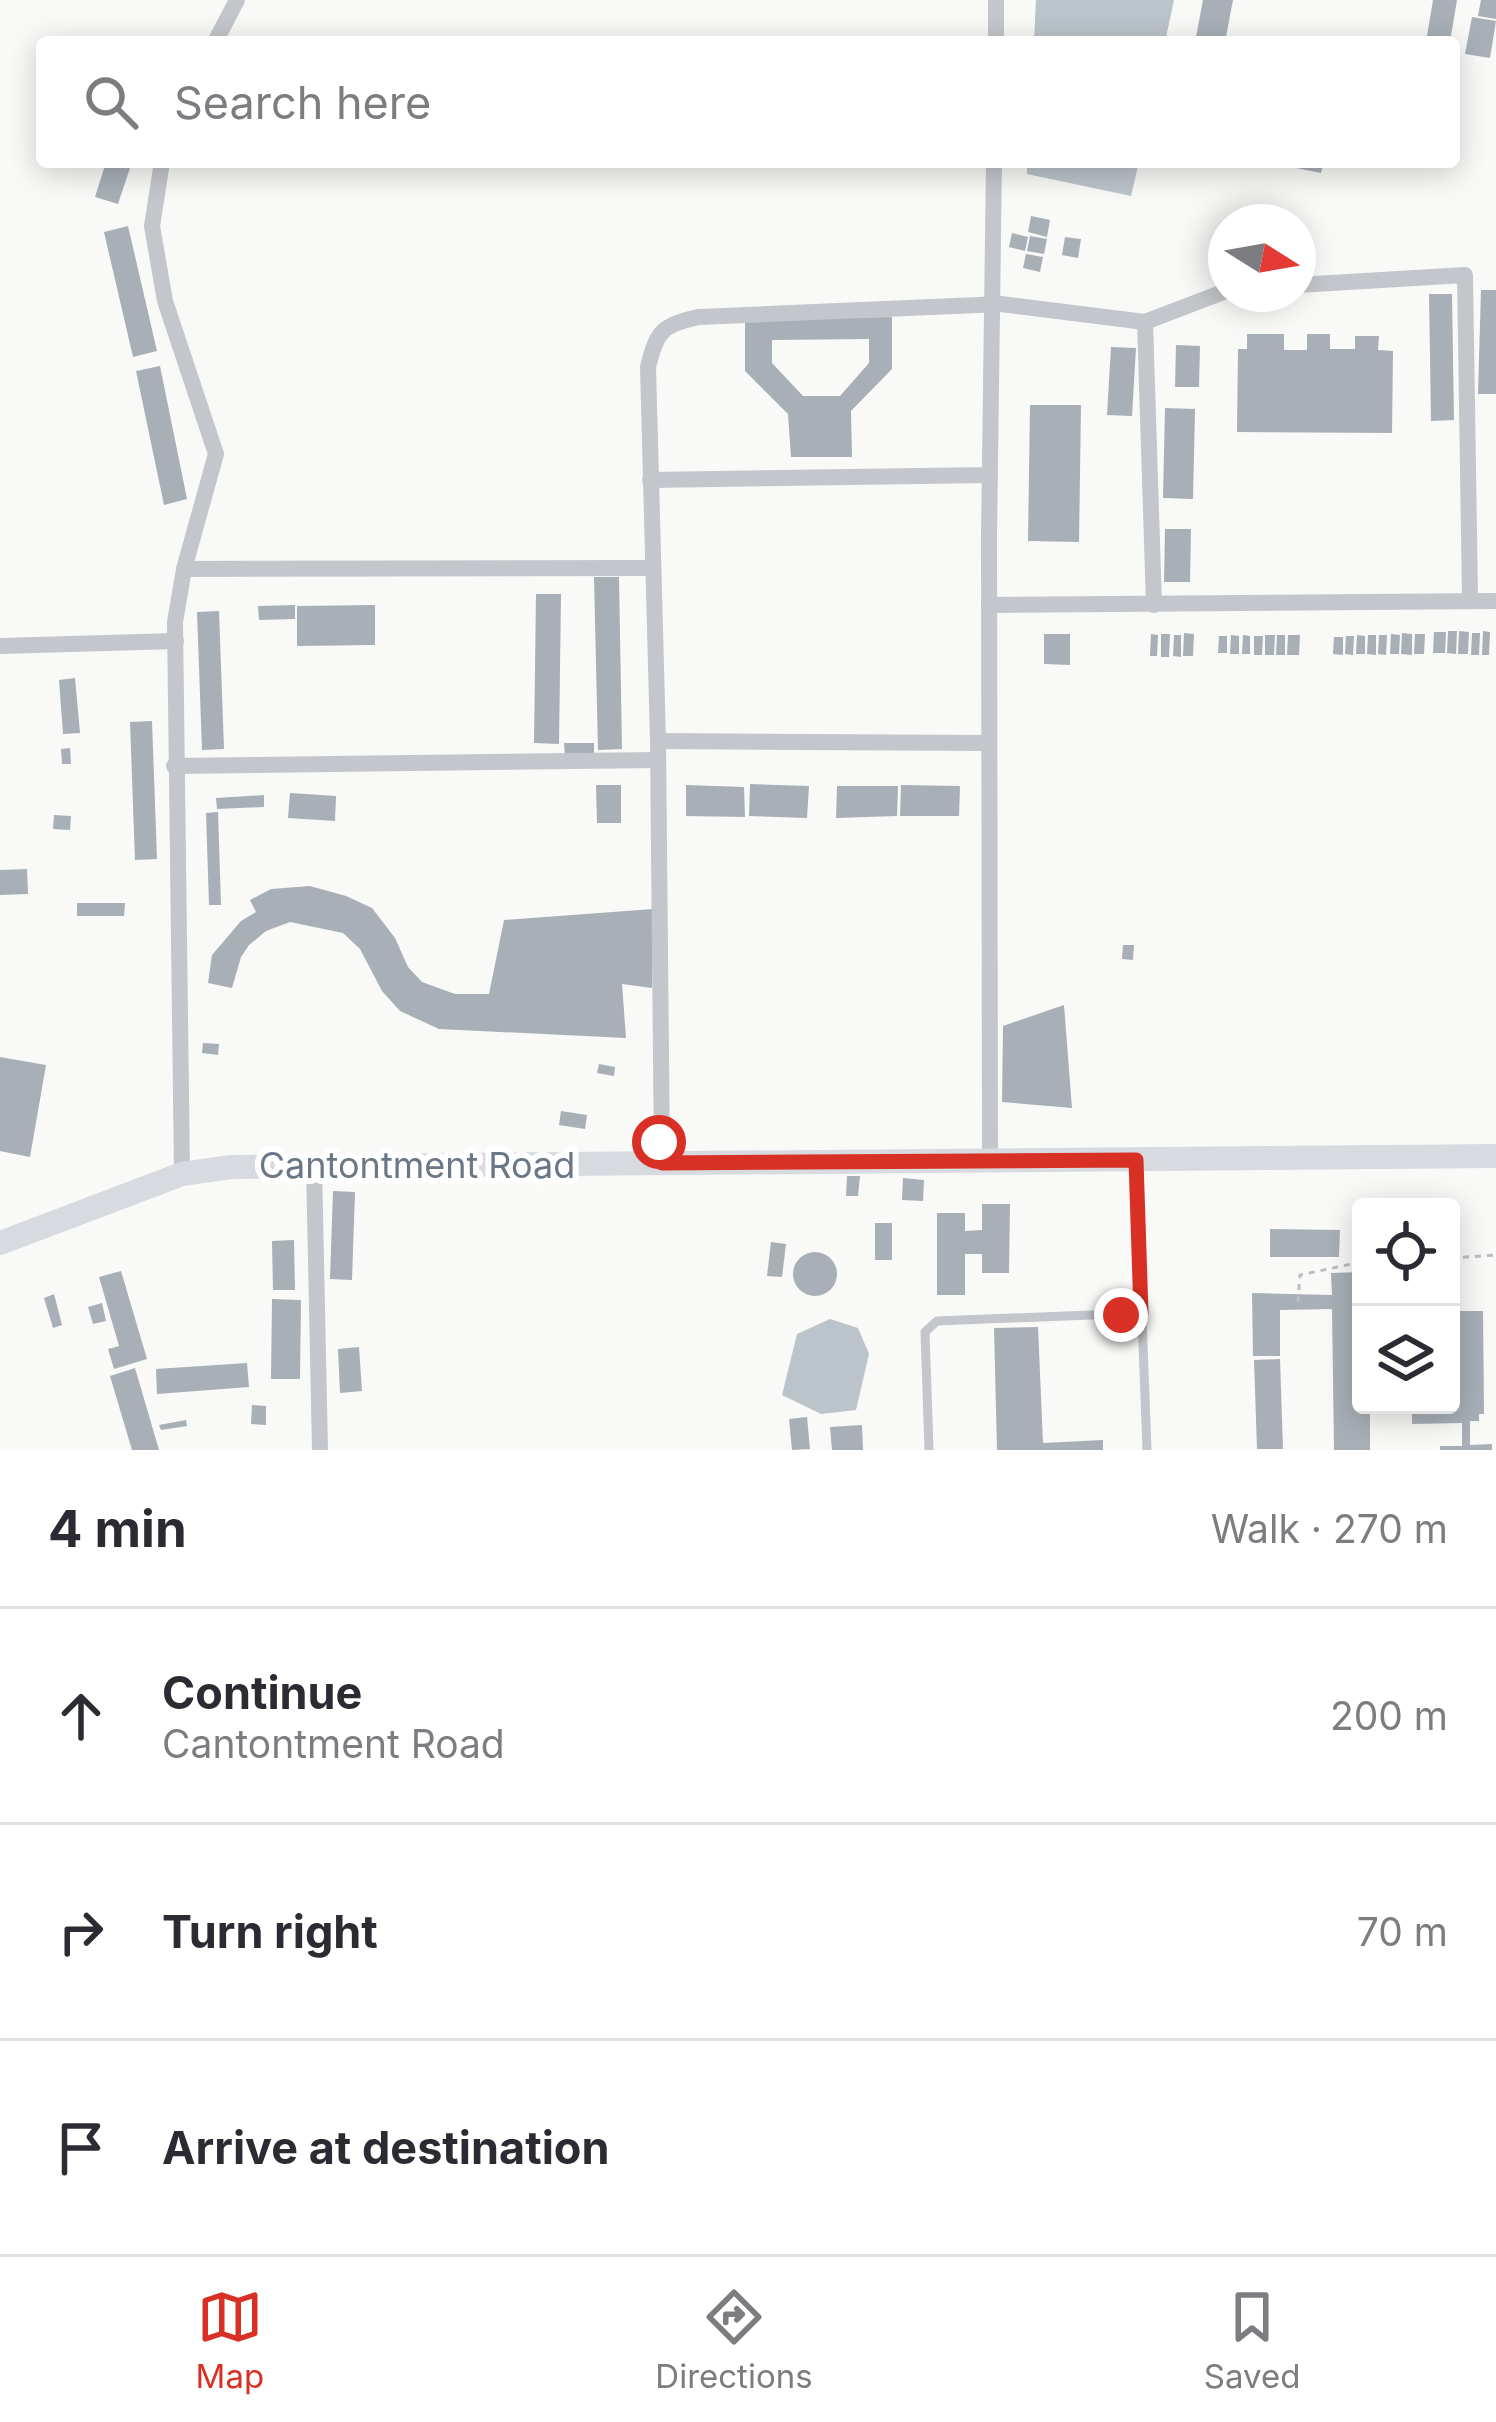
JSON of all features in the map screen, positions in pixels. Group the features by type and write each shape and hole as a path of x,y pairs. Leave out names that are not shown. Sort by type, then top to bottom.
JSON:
{"street":[{"path":"218,36 237,0"},
{"path":"996,36 997,0"},
{"path":"161,168 152,226 165,301 216,454 184,569 175,622 182,1174"},
{"path":"990,1160 994,168"},
{"path":"1316,284 1465,275 1470,598"},
{"path":"662,1163 648,367 655,340 668,324 698,317 992,306 1144,322 1208,298"},
{"path":"1144,322 1154,604"},
{"path":"650,480 990,475"},
{"path":"184,569 652,568"},
{"path":"989,605 1496,601"},
{"path":"0,646 176,641"},
{"path":"174,766 989,743"},
{"name":"Cantontment Road","path":"0,1243 182,1174 231,1167 1496,1156"},
{"path":"314,1166 320,1450"}],"lane":[{"path":"1136,1160 1147,1450"},
{"path":"928,1450 926,1332 938,1321 1141,1313"}],"path":[{"path":"1460,1257 1496,1255"},
{"path":"1298,1302 1300,1275 1352,1264"}],"shaded area":[{"path":"1036,0 1174,0 1166,36 1034,36"},
{"path":"1027,168 1138,168 1131,196 1027,174"},
{"path":"830,1319 858,1328 869,1354 856,1410 821,1414 782,1395 797,1334"}],"building":[{"path":"1203,0 1233,0 1226,36 1196,36"},
{"path":"1433,0 1457,0 1451,36 1427,36"},
{"path":"1481,0 1496,0 1496,19 1478,16"},
{"path":"1472,17 1496,21 1490,58 1465,54"},
{"path":"104,168 130,168 118,204 95,197"},
{"path":"1031,216 1050,220 1047,237 1028,232"},
{"path":"128,226 157,351 133,357 104,232"},
{"path":"1012,233 1028,237 1025,251 1009,247"},
{"path":"1030,236 1047,239 1044,254 1027,251"},
{"path":"1065,237 1081,239 1078,258 1062,255"},
{"path":"1026,254 1043,257 1040,272 1023,268"},
{"path":"1481,290 1496,290 1496,394 1478,394"},
{"path":"1429,294 1452,294 1454,420 1431,421"},
{"path":"892,317 892,369 851,411 852,457 791,457 788,414 745,371 745,319","holes":["869,339 869,363 840,396 803,396 772,363 772,340"]},
{"path":"1247,334 1284,334 1284,350 1307,350 1307,334 1330,334 1330,349 1355,349 1355,336 1379,336 1378,350 1393,351 1392,433 1237,432 1238,349 1247,349"},
{"path":"1176,345 1200,346 1199,387 1175,387"},
{"path":"1111,347 1136,348 1132,416 1107,415"},
{"path":"160,366 187,499 164,505 136,371"},
{"path":"1030,405 1081,405 1079,542 1028,541"},
{"path":"1165,408 1195,409 1193,499 1163,498"},
{"path":"1165,529 1191,529 1190,582 1164,582"},
{"path":"594,577 619,577 622,749 598,750"},
{"path":"536,594 561,594 559,744 534,743"},
{"path":"295,605 295,619 259,620 258,606"},
{"path":"375,605 375,645 297,646 297,606"},
{"path":"219,611 224,749 202,750 197,612"},
{"path":"1448,631 1457,631 1456,654 1447,653"},
{"path":"1459,631 1469,632 1468,654 1458,654"},
{"path":"1483,631 1490,632 1489,655 1482,655"},
{"path":"1434,632 1446,632 1445,653 1433,653"},
{"path":"1184,633 1194,634 1193,656 1183,656"},
{"path":"1402,633 1412,634 1412,655 1401,654"},
{"path":"1472,633 1480,633 1479,655 1471,655"},
{"path":"1044,634 1070,634 1070,665 1044,664"},
{"path":"1151,634 1158,635 1157,656 1150,656"},
{"path":"1161,634 1170,634 1169,657 1161,657"},
{"path":"1391,634 1400,635 1399,654 1390,654"},
{"path":"1415,634 1425,634 1424,654 1414,654"},
{"path":"1174,635 1181,635 1181,657 1173,656"},
{"path":"1231,635 1239,636 1239,654 1230,654"},
{"path":"1243,635 1250,636 1250,654 1242,654"},
{"path":"1265,635 1275,635 1274,655 1265,655"},
{"path":"1277,635 1285,635 1285,655 1276,655"},
{"path":"1288,635 1300,635 1299,655 1287,655"},
{"path":"1357,635 1365,636 1365,654 1356,654"},
{"path":"1368,635 1376,635 1376,655 1367,654"},
{"path":"1379,635 1387,635 1386,655 1378,654"},
{"path":"1219,636 1227,636 1227,653 1218,653"},
{"path":"1254,636 1263,636 1262,655 1254,655"},
{"path":"1346,636 1354,636 1353,655 1345,654"},
{"path":"1334,637 1343,637 1343,655 1333,654"},
{"path":"75,678 80,733 63,734 59,680"},
{"path":"152,721 157,859 135,860 130,722"},
{"path":"564,743 594,743 594,756 565,757"},
{"path":"70,748 71,764 62,764 61,749"},
{"path":"750,784 809,786 807,818 749,816"},
{"path":"596,785 621,785 621,823 597,823"},
{"path":"686,785 744,787 745,817 686,816"},
{"path":"901,785 960,786 959,816 900,816"},
{"path":"837,786 898,786 897,816 836,818"},
{"path":"290,793 336,796 335,821 288,818"},
{"path":"264,795 264,807 217,809 216,798"},
{"path":"218,812 221,905 209,905 206,813"},
{"path":"54,815 71,816 70,830 53,829"},
{"path":"27,869 28,894 0,895 0,870"},
{"path":"310,886 372,908 422,982 455,994 489,994 504,920 653,909 652,988 622,984 626,1038 439,1029 400,1011 382,991 360,949 343,933 290,922 266,931 249,945 232,988 208,983 212,955 241,921 256,912 250,900 271,889"},
{"path":"77,903 125,903 124,916 77,916"},
{"path":"1123,945 1134,945 1133,960 1122,959"},
{"path":"1064,1005 1072,1108 1002,1102 1003,1026"},
{"path":"203,1043 219,1044 218,1055 202,1053"},
{"path":"0,1057 46,1065 30,1157 0,1151"},
{"path":"599,1064 615,1067 614,1076 597,1073"},
{"path":"561,1111 587,1115 585,1129 559,1125"},
{"path":"847,1176 860,1176 858,1196 846,1196"},
{"path":"903,1178 924,1180 923,1201 902,1200"},
{"path":"333,1191 355,1192 352,1280 330,1279"},
{"path":"982,1204 1010,1204 1009,1273 982,1273 982,1254 965,1254 965,1295 937,1295 937,1213 965,1213 965,1231 982,1230"},
{"path":"875,1223 892,1223 892,1260 875,1260"},
{"path":"1270,1229 1340,1230 1339,1257 1270,1257"},
{"path":"294,1240 295,1290 273,1290 272,1241"},
{"path":"771,1242 786,1244 782,1277 767,1276"},
{"path":"815,1252 831,1258 837,1274 831,1290 815,1296 799,1290 793,1274 799,1258"},
{"path":"121,1271 147,1359 114,1369 108,1349 119,1346 99,1277"},
{"path":"1352,1272 1352,1414 1370,1414 1370,1450 1334,1450 1332,1309 1280,1310 1280,1356 1253,1356 1252,1293 1332,1295 1331,1273"},
{"path":"54,1294 62,1325 53,1328 44,1298"},
{"path":"272,1299 301,1300 300,1379 271,1379"},
{"path":"102,1303 106,1321 93,1324 88,1307"},
{"path":"1460,1311 1483,1311 1484,1414 1479,1414 1479,1421 1470,1421 1470,1445 1492,1444 1492,1450 1440,1450 1440,1446 1462,1446 1462,1423 1412,1424 1412,1414 1460,1414"},
{"path":"1038,1327 1043,1443 1103,1440 1103,1450 997,1450 994,1328"},
{"path":"359,1347 362,1391 340,1393 338,1349"},
{"path":"1280,1359 1283,1449 1257,1449 1254,1360"},
{"path":"247,1363 249,1387 157,1394 156,1369"},
{"path":"135,1368 159,1450 132,1450 110,1376"},
{"path":"252,1405 266,1406 266,1425 251,1424"},
{"path":"807,1417 810,1449 792,1450 789,1419"},
{"path":"186,1420 187,1426 161,1430 159,1425"},
{"path":"862,1425 863,1450 832,1450 830,1427"}],"route":[{"path":"659,1142 662,1163 1136,1160 1141,1313 1121,1315"}]}
